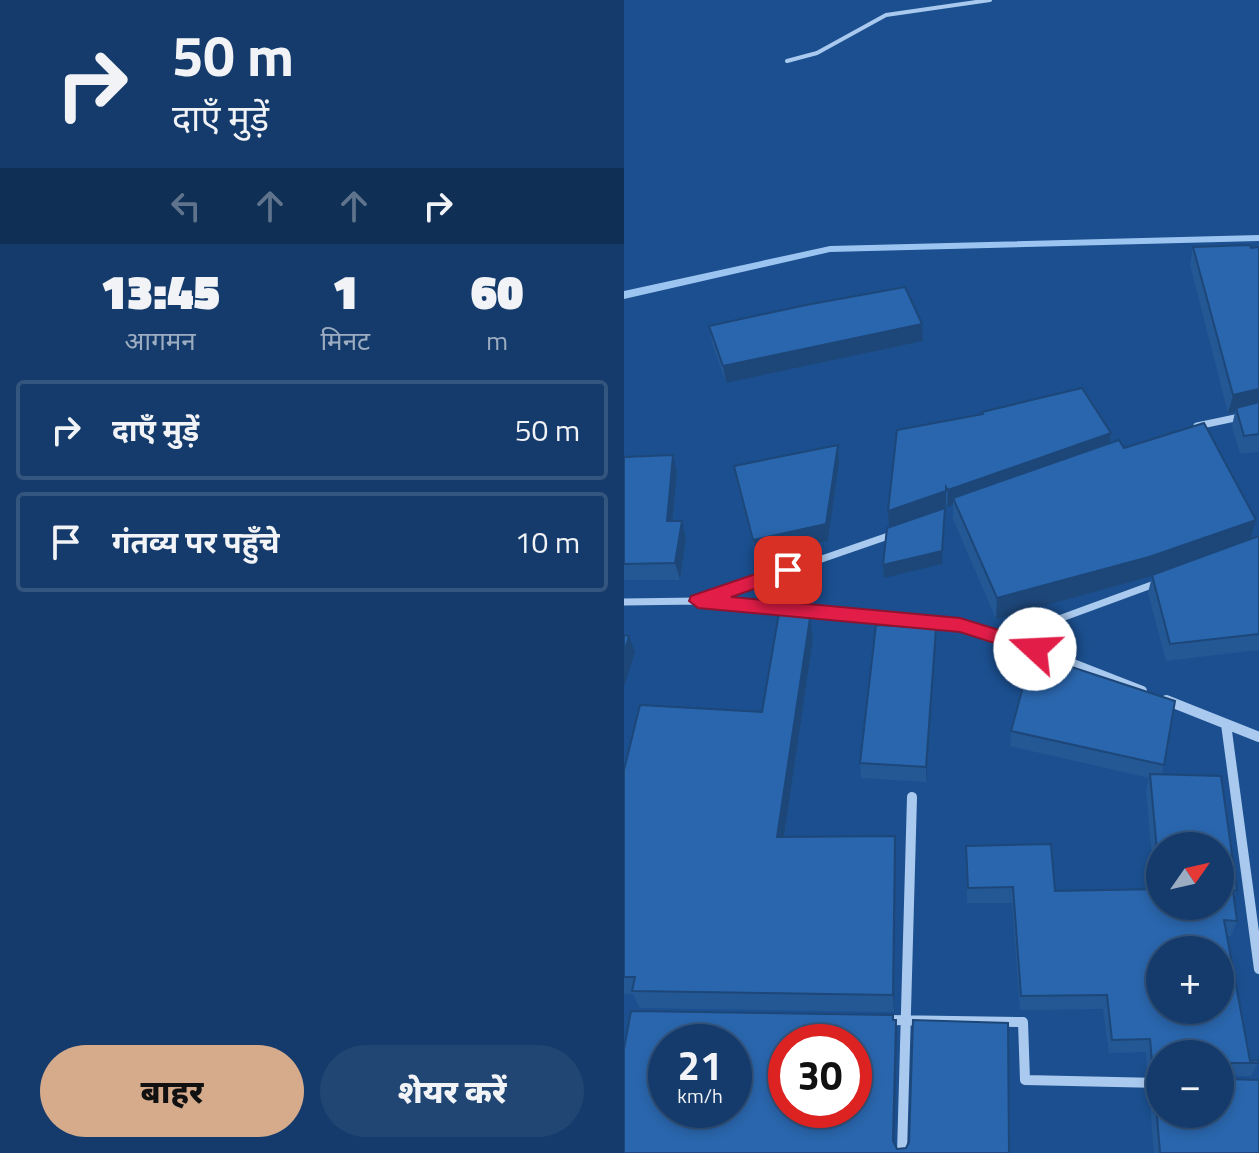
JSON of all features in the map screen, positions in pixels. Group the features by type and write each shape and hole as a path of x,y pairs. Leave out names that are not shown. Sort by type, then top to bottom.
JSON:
{"street":[{"path":"1182,429 1259,413"},
{"path":"698,601 907,529"},
{"path":"1007,638 1170,578"},
{"path":"624,602 698,601 960,625 1007,638 1259,737"},
{"path":"1226,724 1259,969"},
{"path":"902,1153 912,797"},
{"path":"874,1020 1023,1022 1025,1080 1146,1083"}],"lane":[{"path":"787,61 817,53 886,15 990,0"}],"building":[{"path":"1250,245 1251,248 1259,247 1259,389 1233,395 1193,247"},
{"path":"905,287 922,324 723,366 709,326 806,305"},
{"path":"1082,388 1111,433 948,490 946,487 946,491 888,511 897,430 983,414"},
{"path":"1259,402 1259,434 1244,436 1236,408"},
{"path":"1204,423 1256,520 1149,557 997,598 953,498 1119,440 1124,448"},
{"path":"838,445 826,524 753,540 734,466"},
{"path":"673,455 667,521 682,521 675,563 624,564 624,457"},
{"path":"945,508 942,551 883,565 887,528"},
{"path":"1259,536 1259,634 1170,644 1152,575"},
{"path":"779,613 810,618 777,837 895,836 893,995 632,991 635,977 624,977 624,770 640,705 762,712"},
{"path":"876,625 936,628 926,767 860,763"},
{"path":"624,635 629,636 624,653"},
{"path":"1032,654 1175,701 1164,765 1011,731"},
{"path":"1150,774 1221,776 1229,832 1155,832"},
{"path":"1051,844 1055,891 1146,889 1146,920 1224,920 1227,936 1146,936 1146,1024 1234,1024 1234,974 1250,1061 1258,1060 1258,1063 1234,1063 1234,1040 1112,1040 1107,995 1021,996 1013,887 968,888 966,846"},
{"path":"631,1011 893,1015 893,1020 896,1020 893,1141 897,1149 906,1148 909,1142 913,1020 1008,1023 1009,1153 624,1153 624,1049"},
{"path":"1234,1079 1259,1080 1259,1153 1160,1153 1158,1128 1234,1128"}],"waterway":[{"path":"624,295 830,249 1259,238"}],"route":[{"path":"788,570 698,601 960,625 1035,649"}]}
